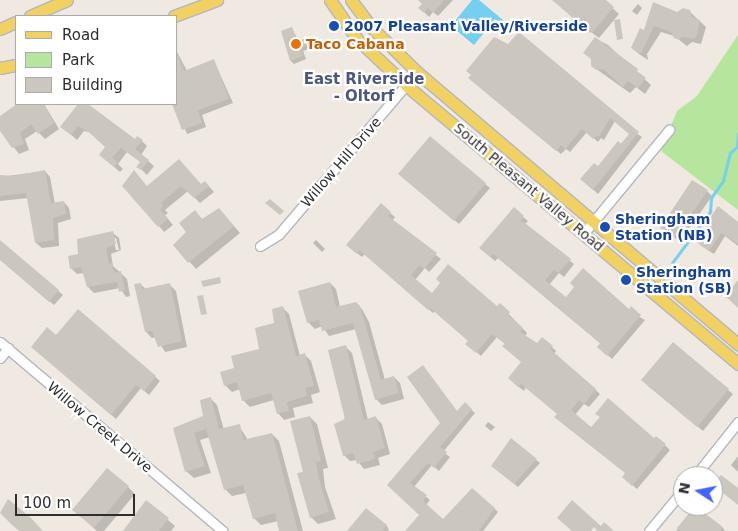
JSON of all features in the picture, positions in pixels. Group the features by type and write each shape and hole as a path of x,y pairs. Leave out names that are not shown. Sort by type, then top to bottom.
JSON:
{"main road":[{"path":"32,15 67,0"},
{"path":"177,15 217,0"},
{"name":"South Pleasant Valley Road","path":"330,0 357,39 406,86 584,233 738,364"},
{"name":"South Pleasant Valley Road","path":"351,0 373,29 417,72 738,344"},
{"path":"0,29 15,22"},
{"path":"0,68 15,65"},
{"path":"672,308 681,296"}],"street":[{"name":"Willow Hill Drive","path":"260,246 279,234 417,72"},
{"path":"584,233 669,130"},
{"name":"Willow Creek Drive","path":"0,342 223,531"},
{"path":"0,358 8,348"},
{"path":"703,466 738,422"},
{"path":"648,531 673,502"}],"green space":[{"path":"738,35 738,210 661,151 677,111 697,96"}],"water":[{"path":"472,0 479,0 509,25 506,28 495,19 474,45 451,26"}],"building":[{"path":"418,0 444,0 433,13 428,8 424,13 418,8 422,4"},
{"path":"552,0 606,0 614,7 592,33 584,26 577,28 572,24 572,17"},
{"path":"653,2 677,12 683,8 690,10 692,17 700,20 697,35 694,39 681,37 680,40 674,38 671,32 654,26 641,54 631,48 640,28 644,30"},
{"path":"620,19 623,39 617,40 614,20"},
{"name":"Taco Cabana","path":"292,27 297,41 304,39 306,45 300,48 303,56 290,61 281,31"},
{"path":"519,32 639,132 593,190 580,179 594,163 598,166 618,141 621,144 629,134 610,118 599,137 597,135 593,139 582,129 565,149 561,145 556,151 468,78 471,75 466,71 494,37 508,44"},
{"path":"595,37 638,69 637,71 646,78 638,88 628,81 623,87 603,69 596,70 591,66 591,59 583,53"},
{"path":"178,56 184,71 214,59 229,99 198,110 202,123 182,130 172,105 178,105"},
{"path":"16,105 45,105 54,123 38,134 31,124 20,133 24,144 12,148 0,131 0,116"},
{"path":"77,105 89,105 135,139 137,136 143,140 135,149 149,160 141,170 136,167 140,162 121,148 112,158 118,162 114,167 99,155 105,147 89,132 78,126 71,135 60,127"},
{"path":"430,136 486,183 454,221 398,174"},
{"path":"179,159 201,184 205,181 209,186 194,198 181,186 161,203 163,206 160,209 168,219 158,227 122,186 134,170 147,186"},
{"path":"45,170 51,203 64,201 66,214 53,218 54,240 35,243 26,193 0,196 0,175 14,176"},
{"path":"692,180 708,190 675,238 660,228"},
{"path":"270,199 284,211 280,215 265,203"},
{"path":"381,203 391,212 388,216 437,253 424,269 420,265 411,275 432,293 440,283 436,279 448,264 497,306 500,303 510,312 508,315 523,328 520,332 537,343 542,337 553,346 550,349 596,389 584,404 579,400 571,410 591,427 600,417 595,414 608,398 654,438 656,436 666,444 632,486 622,477 625,473 554,417 557,414 521,384 518,387 508,378 521,362 502,346 505,344 492,334 476,353 465,344 468,341 430,308 428,310 359,250 357,254 346,245"},
{"path":"718,206 738,222 738,244 721,233 709,251 695,241"},
{"path":"514,207 524,216 521,220 571,259 558,273 554,270 545,280 566,297 574,287 570,283 583,268 629,309 631,306 641,315 607,356 597,347 600,343 493,254 490,257 479,248"},
{"path":"219,208 234,226 188,263 173,245 186,232 179,223 195,210 202,219"},
{"path":"113,231 116,244 106,248 109,264 112,263 114,273 121,271 125,290 119,292 117,282 87,287 81,267 70,269 68,256 78,254 77,239"},
{"path":"0,240 59,290 49,302 0,260"},
{"path":"220,277 221,283 203,287 201,281"},
{"path":"738,280 738,308 725,296"},
{"path":"330,282 336,307 356,302 360,306 381,380 394,376 399,393 375,400 353,323 322,331 319,320 307,323 298,291"},
{"path":"141,283 142,289 170,283 182,341 158,347 152,331 145,332 134,284"},
{"path":"203,295 207,314 201,315 197,296"},
{"path":"283,306 296,356 305,353 314,386 305,388 307,396 287,402 289,411 277,414 271,393 242,401 237,382 224,386 220,372 234,368 231,356 259,349 255,328 274,323 272,309"},
{"path":"78,309 156,376 144,391 136,385 111,415 31,347 47,327 56,335"},
{"path":"673,342 729,389 697,427 641,380"},
{"path":"346,345 364,420 376,416 385,448 373,452 375,459 357,464 353,453 343,456 334,424 345,419 328,350"},
{"path":"423,365 457,411 465,402 472,409 440,447 447,452 434,468 428,463 410,483 427,495 423,501 443,519 472,488 495,508 479,531 405,531 419,515 387,485 440,423 407,377"},
{"path":"211,397 219,429 240,424 243,440 272,433 298,531 279,531 275,513 253,519 243,485 224,490 206,429 194,433 205,466 185,472 173,428 203,416 200,400"},
{"path":"310,416 321,461 316,462 319,479 329,512 310,518 297,473 303,472 290,421"},
{"path":"511,438 537,459 514,484 491,466"},
{"path":"107,468 129,486 94,528 72,510"},
{"path":"723,477 738,488 738,505 723,493"},
{"path":"8,499 43,531 19,531 11,524 0,513"},
{"path":"146,500 169,518 159,531 123,531"},
{"path":"572,500 601,526 604,522 614,531 597,531 594,527 591,531 572,531 557,518"},
{"path":"366,508 387,525 382,531 347,531"},
{"path":"687,516 708,516 723,527 720,531 680,531 677,528"}],"waterway":[{"path":"672,263 710,212 711,198 723,181 730,153 737,147 738,134"}],"place":[{"name":"2007 Pleasant Valley/Riverside","path":"334,26"},
{"name":"Taco Cabana","path":"296,44"},
{"name":"Sheringham Station (NB)","path":"605,227"},
{"name":"Sheringham Station (SB)","path":"626,280"}],"district":[{"name":"East Riverside - Oltorf","path":"364,88"}]}
